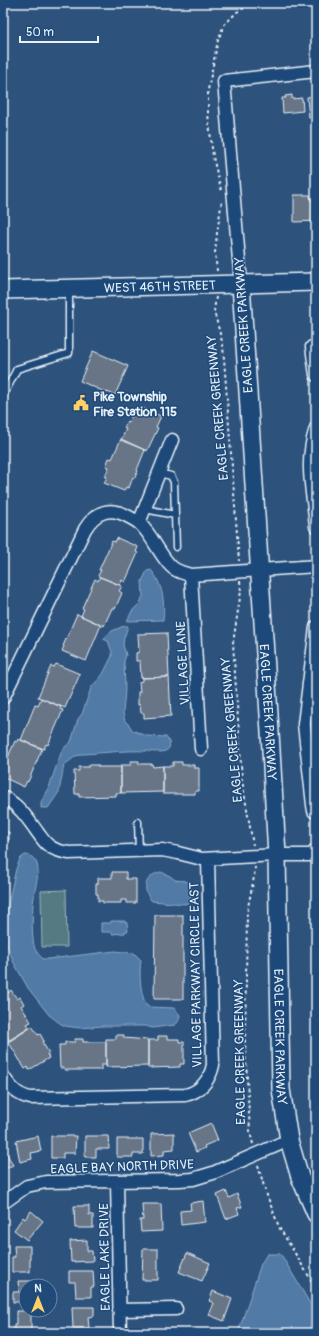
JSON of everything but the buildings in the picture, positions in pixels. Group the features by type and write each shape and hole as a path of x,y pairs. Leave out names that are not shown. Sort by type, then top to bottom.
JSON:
{"main road":[{"name":"WEST 46TH STREET","path":"3,290 316,282"},
{"name":"EAGLE CREEK PARKWAY","path":"241,284 277,855 280,1073 289,1140 300,1177 316,1214"}],"street":[{"name":"EAGLE CREEK PARKWAY","path":"241,284 224,81 316,71"},
{"path":"312,347 316,375"},
{"path":"316,428 310,449 309,462 316,527"},
{"path":"139,523 172,440"},
{"path":"3,698 88,524 98,515 108,511 120,512 139,523 145,529 169,564 178,571 191,575 316,566"},
{"name":"VILLAGE LANE","path":"191,575 201,749"},
{"path":"315,813 304,724 316,627"},
{"path":"3,797 10,800 22,811 49,846 59,851 72,853 162,850 196,858 208,859 313,854 316,849"},
{"name":"VILLAGE PARKWAY CIRCLE EAST","path":"3,1076 8,1085 19,1094 27,1098 185,1095 194,1092 205,1083 210,1075 212,1065 208,859"},
{"name":"EAGLE BAY NORTH DRIVE","path":"3,1202 22,1188 46,1182 193,1179 213,1173 289,1140"},
{"name":"EAGLE LAKE DRIVE","path":"117,1181 120,1333"},
{"path":"119,1310 176,1310"}],"lane":[{"path":"3,396 17,369 69,353 69,288"},
{"path":"159,473 171,476 174,482 176,547"},
{"path":"145,509 175,515"},
{"path":"138,822 139,851"}],"path":[{"path":"217,272 216,246 222,207 222,195 213,157 208,108 208,90 218,40 224,25 238,12 252,3"},
{"name":"EAGLE CREEK GREENWAY","path":"216,301 214,311 223,346 240,571 241,591 233,643 242,780 256,856 254,877 247,914 245,1042 250,1132 265,1190 279,1226 316,1288"}],"green space":[{"path":"66,890 67,947 42,947 41,891"}],"water":[{"path":"151,570 161,587 164,607 163,620 127,621 132,611 140,603 143,596 142,581 147,571"},
{"path":"128,626 123,645 126,655 124,661 125,690 123,713 125,721 132,730 147,736 166,737 170,745 169,749 162,752 122,751 83,754 76,756 64,765 59,792 48,808 41,808 41,802 48,790 61,753 71,742 78,719 82,714 91,688 103,674 112,656 108,641 103,639 112,631"},
{"path":"25,855 34,859 38,868 32,931 35,949 40,956 43,959 48,959 115,951 134,953 141,960 140,983 146,1005 149,1007 174,1008 180,1015 179,1021 175,1025 152,1028 146,1026 103,1026 80,1028 65,1026 49,1015 28,988 14,963 7,945 5,933 8,904 16,869 20,859"},
{"path":"161,872 175,880 186,881 189,883 194,895 188,903 184,904 152,901 147,892 146,884 151,876"},
{"path":"111,921 125,921 127,923 128,931 125,931 125,933 112,934 112,932 101,932 101,923 111,923"},
{"path":"267,1254 280,1254 282,1256 312,1307 312,1320 307,1333 238,1333 261,1264"}],"place":[{"name":"Pike Township Fire Station 115","path":"81,403"}]}
